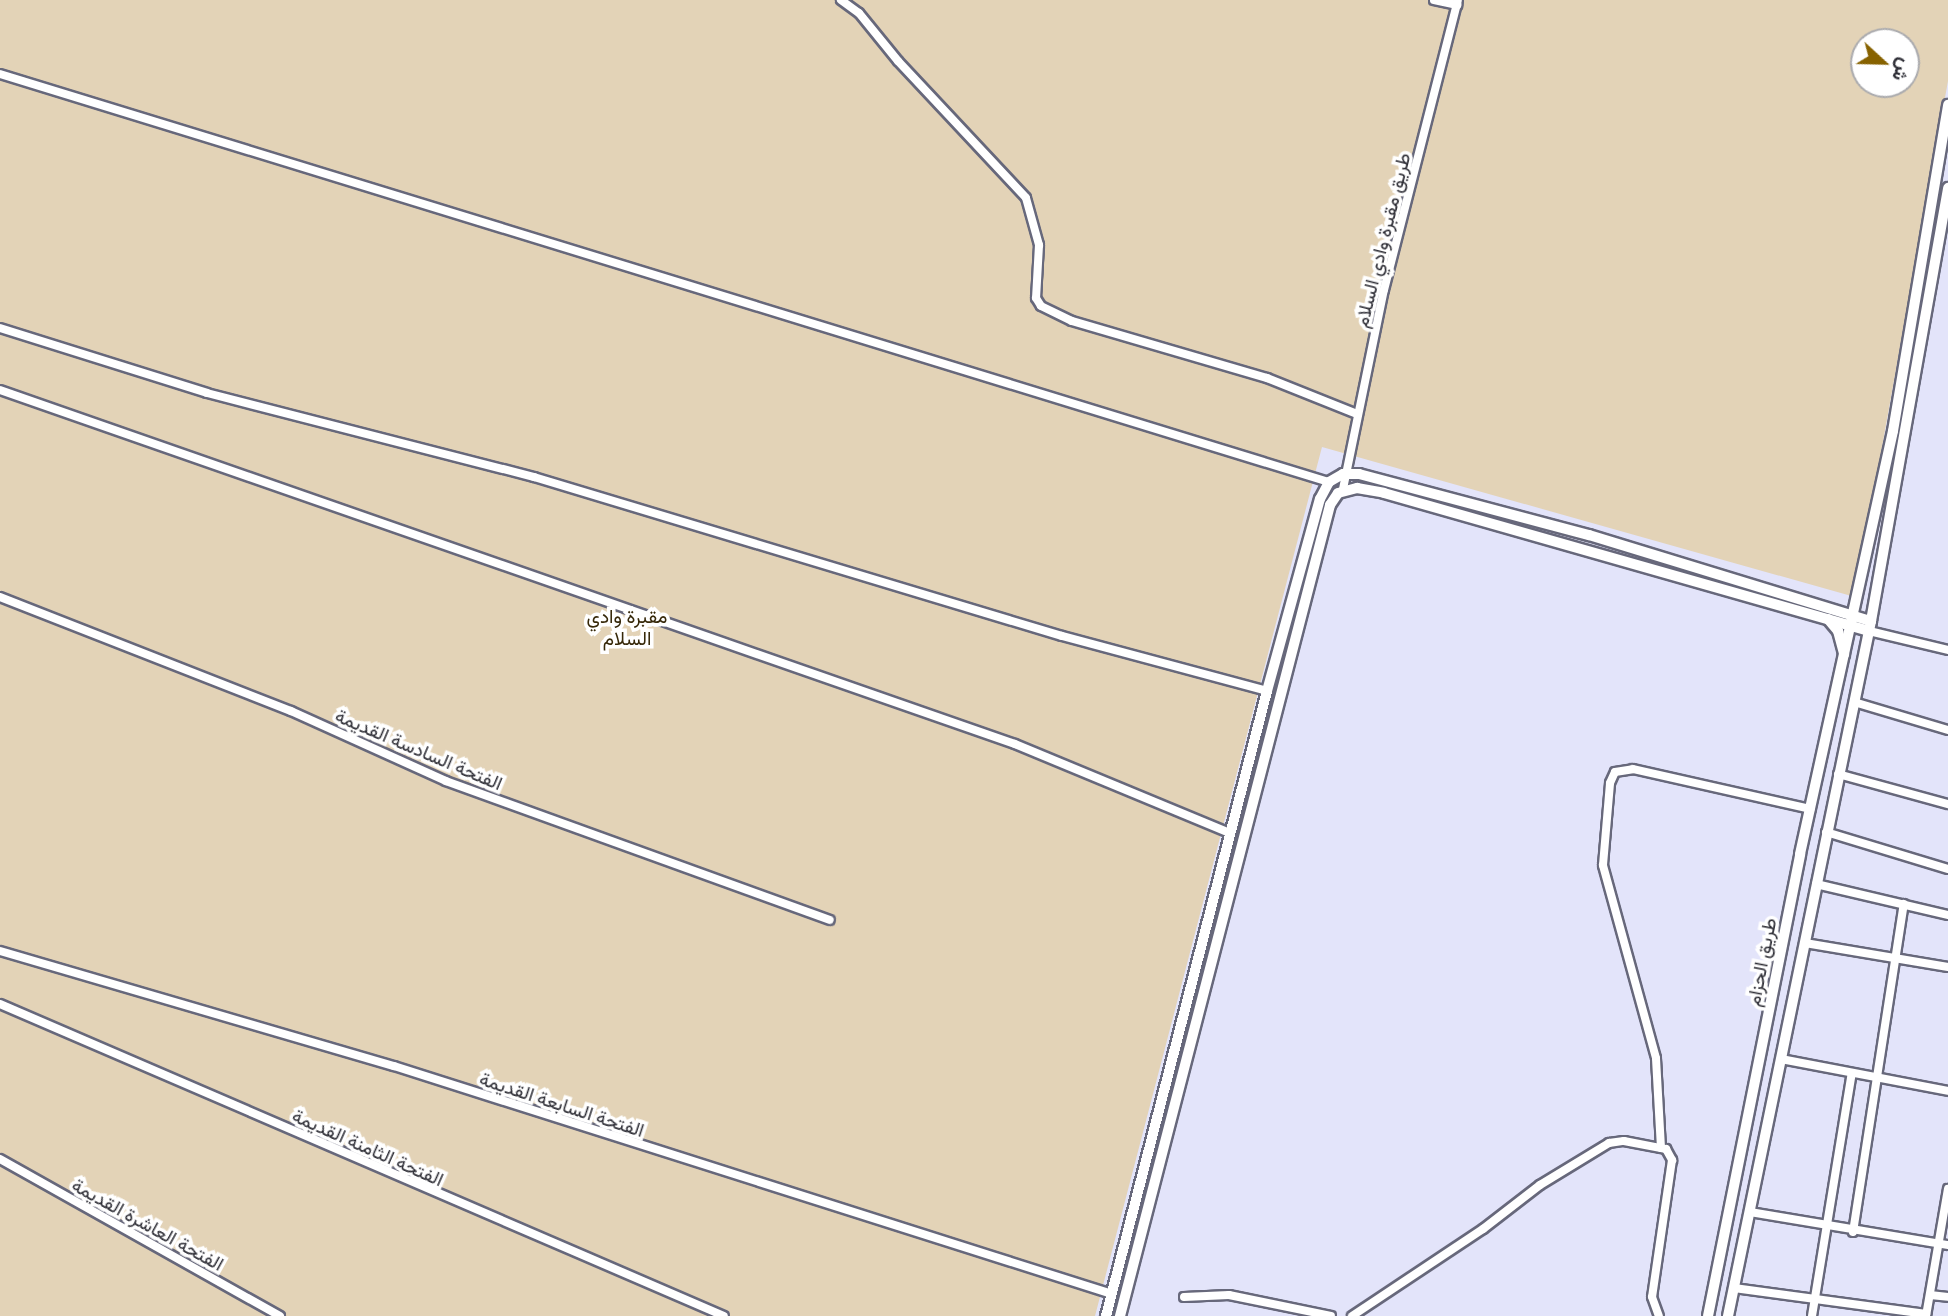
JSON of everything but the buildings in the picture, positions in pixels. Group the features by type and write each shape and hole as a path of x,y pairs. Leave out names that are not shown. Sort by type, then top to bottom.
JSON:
{"street":[{"path":"841,0 859,13 898,61 1026,198 1039,245 1036,298 1041,306 1072,321 1256,374 1357,414"},
{"path":"1434,0 1457,3"},
{"name":"طريق مقبرة وادي السلام","path":"1342,490 1343,474 1357,414 1457,3"},
{"path":"0,74 1329,482 1342,490 1384,493 1828,619 1853,621"},
{"name":"طريق الحزام","path":"1708,1316 1772,994 1897,408 1948,105"},
{"name":"طريق الحزام","path":"1728,1316 1870,626 1948,188"},
{"path":"0,328 206,393 534,477 1062,636 1267,691"},
{"path":"0,390 1015,744 1230,834"},
{"path":"1106,1316 1267,691 1320,499 1329,482 1343,474 1589,535 1889,633 1948,649"},
{"path":"1120,1316 1329,505 1342,490"},
{"path":"1566,544 1570,530"},
{"path":"1585,549 1589,535"},
{"name":"الفتحة السادسة القديمة","path":"0,597 291,711 446,781 830,920"},
{"path":"1828,619 1838,631 1844,657"},
{"path":"1854,702 1948,730"},
{"path":"1661,1148 1656,1058 1603,865 1610,783 1615,772 1633,769 1811,809"},
{"path":"1838,774 1948,804"},
{"path":"1245,777 1258,782"},
{"path":"1236,811 1250,813"},
{"path":"1826,832 1948,869"},
{"path":"1816,884 1948,915"},
{"path":"1853,1232 1904,904"},
{"path":"1805,943 1948,967"},
{"name":"الفتحة السابعة القديمة","path":"0,951 394,1066 1112,1294"},
{"path":"1772,994 1780,1006 1793,1002"},
{"name":"الفتحة الثامنة القديمة","path":"0,1004 724,1316"},
{"path":"1764,1035 1775,1026 1786,1034"},
{"path":"1175,1047 1188,1052"},
{"path":"1781,1059 1948,1091"},
{"path":"1812,1316 1852,1073"},
{"path":"1167,1077 1181,1078"},
{"path":"1352,1316 1589,1153 1624,1141 1661,1148 1672,1160 1652,1297 1659,1316"},
{"name":"الفتحة العاشرة القديمة","path":"0,1158 280,1316"},
{"path":"1716,1279 1724,1288 1734,1287 1926,1315 1944,1244 1948,1189"},
{"path":"1750,1212 1853,1232 1944,1244"},
{"path":"1184,1297 1229,1295 1331,1316"},
{"path":"1930,1295 1948,1297"}],"green space":[{"name":"مقبرة وادي السلام","path":"0,0 1948,0 1948,81 1855,597 1322,447 1095,1316 0,1316"}]}
